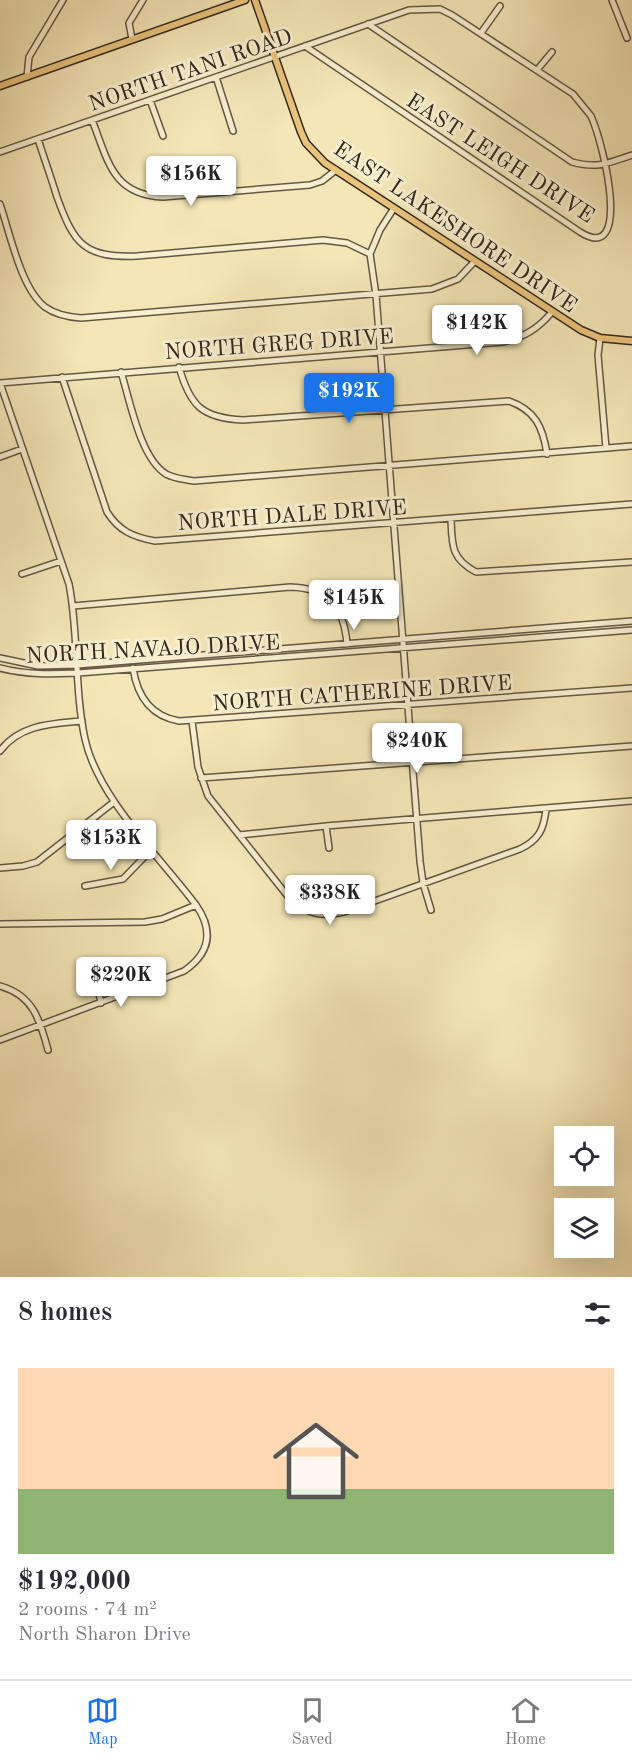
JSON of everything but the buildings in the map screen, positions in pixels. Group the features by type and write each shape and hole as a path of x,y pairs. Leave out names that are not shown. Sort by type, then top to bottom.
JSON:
{"main road":[{"path":"0,86 245,0"},
{"name":"EAST LAKESHORE DRIVE","path":"255,0 306,143 319,157 552,312 600,338 632,341"}],"street":[{"path":"27,77 29,57 63,0"},
{"path":"132,39 129,23 143,0"},
{"path":"612,0 627,38"},
{"path":"481,33 500,6"},
{"name":"NORTH TANI ROAD","path":"0,152 409,10 426,8 440,9 481,33 573,94 584,105 611,163"},
{"path":"368,24 572,162 599,166 632,154"},
{"name":"EAST LEIGH DRIVE","path":"305,46 580,232 601,238 613,236"},
{"path":"537,70 552,51"},
{"path":"216,77 233,131"},
{"path":"150,100 163,136"},
{"path":"92,120 113,174 136,192 148,197 310,185 322,181 336,170"},
{"path":"38,139 68,228 84,246 96,252 110,256 137,256 323,240 346,243 370,254"},
{"path":"611,163 614,171"},
{"path":"0,204 28,285 45,307 65,316 81,318 376,295 446,285 467,272 475,261"},
{"path":"394,208 380,230 370,254 386,409 423,883 431,910"},
{"name":"NORTH GREG DRIVE","path":"0,383 179,367 381,353 516,339 535,329 552,312"},
{"path":"600,338 598,355 606,448"},
{"path":"179,367 191,399 201,410 229,419 243,420 508,401 521,405 532,414 541,427 547,453"},
{"path":"121,372 147,452 165,473 194,481 632,446"},
{"name":"NORTH DALE DRIVE","path":"62,377 107,512 114,523 127,533 155,541 632,504"},
{"path":"0,383 61,561 73,606 82,720 91,759 114,802 205,917 207,939 196,963 184,971 0,1040"},
{"path":"0,457 22,448"},
{"path":"451,519 452,542 456,555 463,565 476,572 632,562"},
{"path":"22,574 61,561"},
{"path":"73,606 290,587 307,588 333,602 342,617 348,652"},
{"name":"NORTH NAVAJO DRIVE","path":"0,658 38,666 77,665 632,621"},
{"name":"NORTH NAVAJO DRIVE","path":"0,668 19,674 78,673 632,630"},
{"name":"NORTH CATHERINE DRIVE","path":"132,660 139,694 147,704 169,719 192,721 632,688"},
{"path":"0,751 12,737 24,730 82,720"},
{"path":"192,721 201,778 208,796 290,899 303,910 317,915 344,912 531,844 539,836 544,826 546,809"},
{"path":"201,778 632,746"},
{"path":"239,835 632,801"},
{"path":"0,868 37,862 114,802"},
{"path":"326,826 328,848"},
{"path":"85,886 117,881 131,872 152,849"},
{"path":"0,924 145,922 162,919 196,905"},
{"path":"0,986 11,989 25,998 36,1012 48,1050"},
{"path":"97,986 101,1003"}]}
